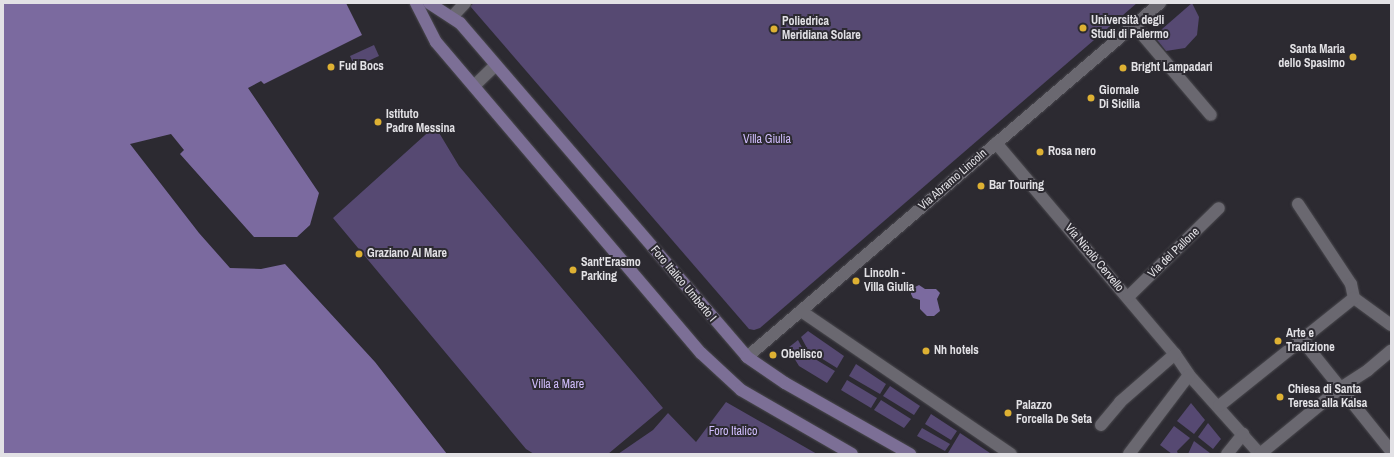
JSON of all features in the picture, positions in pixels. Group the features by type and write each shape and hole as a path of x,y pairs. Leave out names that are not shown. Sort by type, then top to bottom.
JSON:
{"main road":[{"path":"416,3 436,42 701,353 741,390 852,454"},
{"name":"Foro Italico Umberto I","path":"429,3 452,17 747,357 785,383 910,454"}],"street":[{"path":"452,17 466,3"},
{"name":"Via Abramo Lincoln","path":"747,357 1160,3"},
{"path":"1134,25 1211,115"},
{"path":"474,86 496,66"},
{"name":"Via Nicolò Cervello","path":"996,144 1175,354 1189,375 1219,406 1260,454"},
{"path":"1298,204 1351,284 1354,298 1391,325"},
{"name":"Via del Pallone","path":"1128,298 1219,208"},
{"path":"1219,406 1354,298"},
{"path":"801,310 997,450 1011,454"},
{"path":"1302,340 1339,389 1391,451"},
{"path":"1260,454 1339,389 1368,370 1391,351"},
{"path":"1101,425 1120,402 1175,354"},
{"path":"1129,454 1189,375"},
{"path":"1227,454 1243,434"}],"green space":[{"name":"Villa Giulia","path":"474,3 1137,3 760,328 754,330 749,329 470,6"},
{"path":"1192,3 1199,17 1197,35 1185,48 1166,51 1154,36"},
{"path":"374,45 379,56 355,67 350,56"},
{"name":"Villa a Mare","path":"435,126 459,166 663,408 608,454 534,454 526,449 333,218"},
{"path":"808,331 844,356 837,368 808,350 801,337"},
{"path":"798,340 805,353 835,371 827,383 799,366 788,348"},
{"path":"856,364 886,384 880,394 849,376"},
{"path":"847,380 877,398 871,408 841,390"},
{"path":"890,386 920,406 914,415 883,396"},
{"path":"881,400 911,419 904,428 874,410"},
{"name":"Foro Italico","path":"726,402 817,454 618,454 653,430 668,413 696,442"},
{"path":"1191,403 1205,420 1194,434 1177,421"},
{"path":"931,414 957,431 951,440 925,424"},
{"path":"1208,423 1221,439 1213,449 1198,437"},
{"path":"1174,426 1190,438 1177,451 1178,454 1172,454 1160,445"},
{"path":"922,428 950,444 945,451 917,436"},
{"path":"960,433 990,453 948,453"},
{"path":"1194,441 1210,453 1188,454"}],"shaded area":[{"path":"3,3 346,3 362,35 264,84 261,81 248,88 319,193 310,225 297,237 254,237 180,154 184,150 171,134 130,144 199,233 230,268 261,269 285,264 375,362 447,454 3,454"},
{"path":"919,285 925,289 936,289 940,293 937,299 940,311 934,316 927,316 920,309 920,300 913,298 911,294 911,289"}],"place":[{"name":"Università degli Studi di Palermo","path":"1083,28"},
{"name":"Poliedrica Meridiana Solare","path":"774,29"},
{"name":"Santa Maria dello Spasimo","path":"1353,57"},
{"name":"Fud Bocs","path":"331,67"},
{"name":"Bright Lampadari","path":"1123,68"},
{"name":"Giornale Di Sicilia","path":"1091,98"},
{"name":"Istituto Padre Messina","path":"378,122"},
{"name":"Rosa nero","path":"1040,152"},
{"name":"Bar Touring","path":"981,186"},
{"name":"Graziano Al Mare","path":"359,254"},
{"name":"Sant'Erasmo Parking","path":"573,270"},
{"name":"Lincoln - Villa Giulia","path":"856,281"},
{"name":"Arte e Tradizione","path":"1278,341"},
{"name":"Nh hotels","path":"926,351"},
{"name":"Obelisco","path":"773,355"},
{"name":"Chiesa di Santa Teresa alla Kalsa","path":"1280,397"},
{"name":"Palazzo Forcella De Seta","path":"1008,413"}]}
